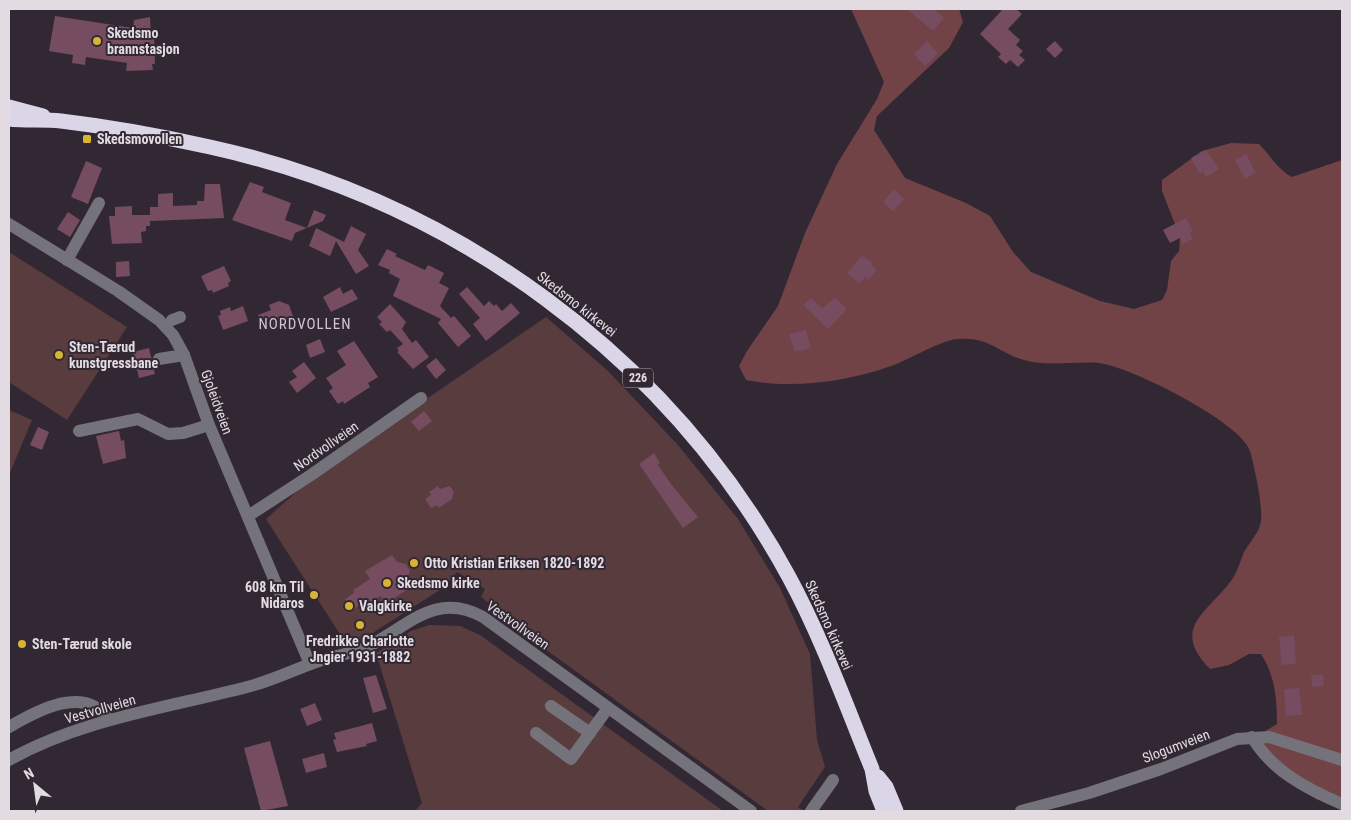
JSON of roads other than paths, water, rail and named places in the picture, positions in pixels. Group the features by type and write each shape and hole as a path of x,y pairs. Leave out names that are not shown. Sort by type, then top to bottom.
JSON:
{"highway":[{"name":"Skedsmo kirkevei","path":"9,107 56,121 211,148 274,164 334,185 387,207 475,252 537,291 582,325 625,364 678,420 709,457 756,524 789,577 805,609 872,769 876,792 884,811"},
{"name":"Skedsmo kirkevei","path":"9,119 28,122 56,121"},
{"name":"Skedsmo kirkevei","path":"872,769 886,788 896,811"}],"street":[{"path":"68,260 99,203"},
{"name":"Gjoleidveien","path":"9,224 159,320 173,335 184,355 208,425 310,664"},
{"path":"159,359 184,355"},
{"name":"Nordvollveien","path":"248,516 312,475 421,398"},
{"path":"79,431 138,419 168,434 183,433 208,425"},
{"name":"Vestvollveien","path":"11,756 110,720 272,683 310,664 360,650 430,610 450,607 461,608 483,617 751,811"},
{"path":"9,727 35,713 74,701 93,704 101,709 110,720"},
{"path":"551,706 590,733"},
{"path":"536,733 571,758 608,708"},
{"path":"1252,737 1257,746 1285,774 1309,790 1342,804"},
{"name":"Slogumveien","path":"1021,811 1089,793 1161,769 1219,745 1252,737 1268,737 1290,742 1342,760"},
{"path":"811,811 833,780"}],"place":[{"name":"Skedsmo brannstasjon","path":"97,41"},
{"name":"Skedsmovollen","path":"87,139"},
{"name":"Sten-Tærud kunstgressbane","path":"59,355"},
{"name":"Otto Kristian Eriksen 1820-1892","path":"414,563"},
{"name":"Skedsmo kirke","path":"387,583"},
{"name":"608 km Til Nidaros","path":"314,595"},
{"name":"Valgkirke","path":"349,606"},
{"name":"Fredrikke Charlotte Jngier 1931-1882","path":"360,625"},
{"name":"Sten-Tærud skole","path":"22,644"}],"district":[{"name":"NORDVOLLEN","path":"305,324"}]}
